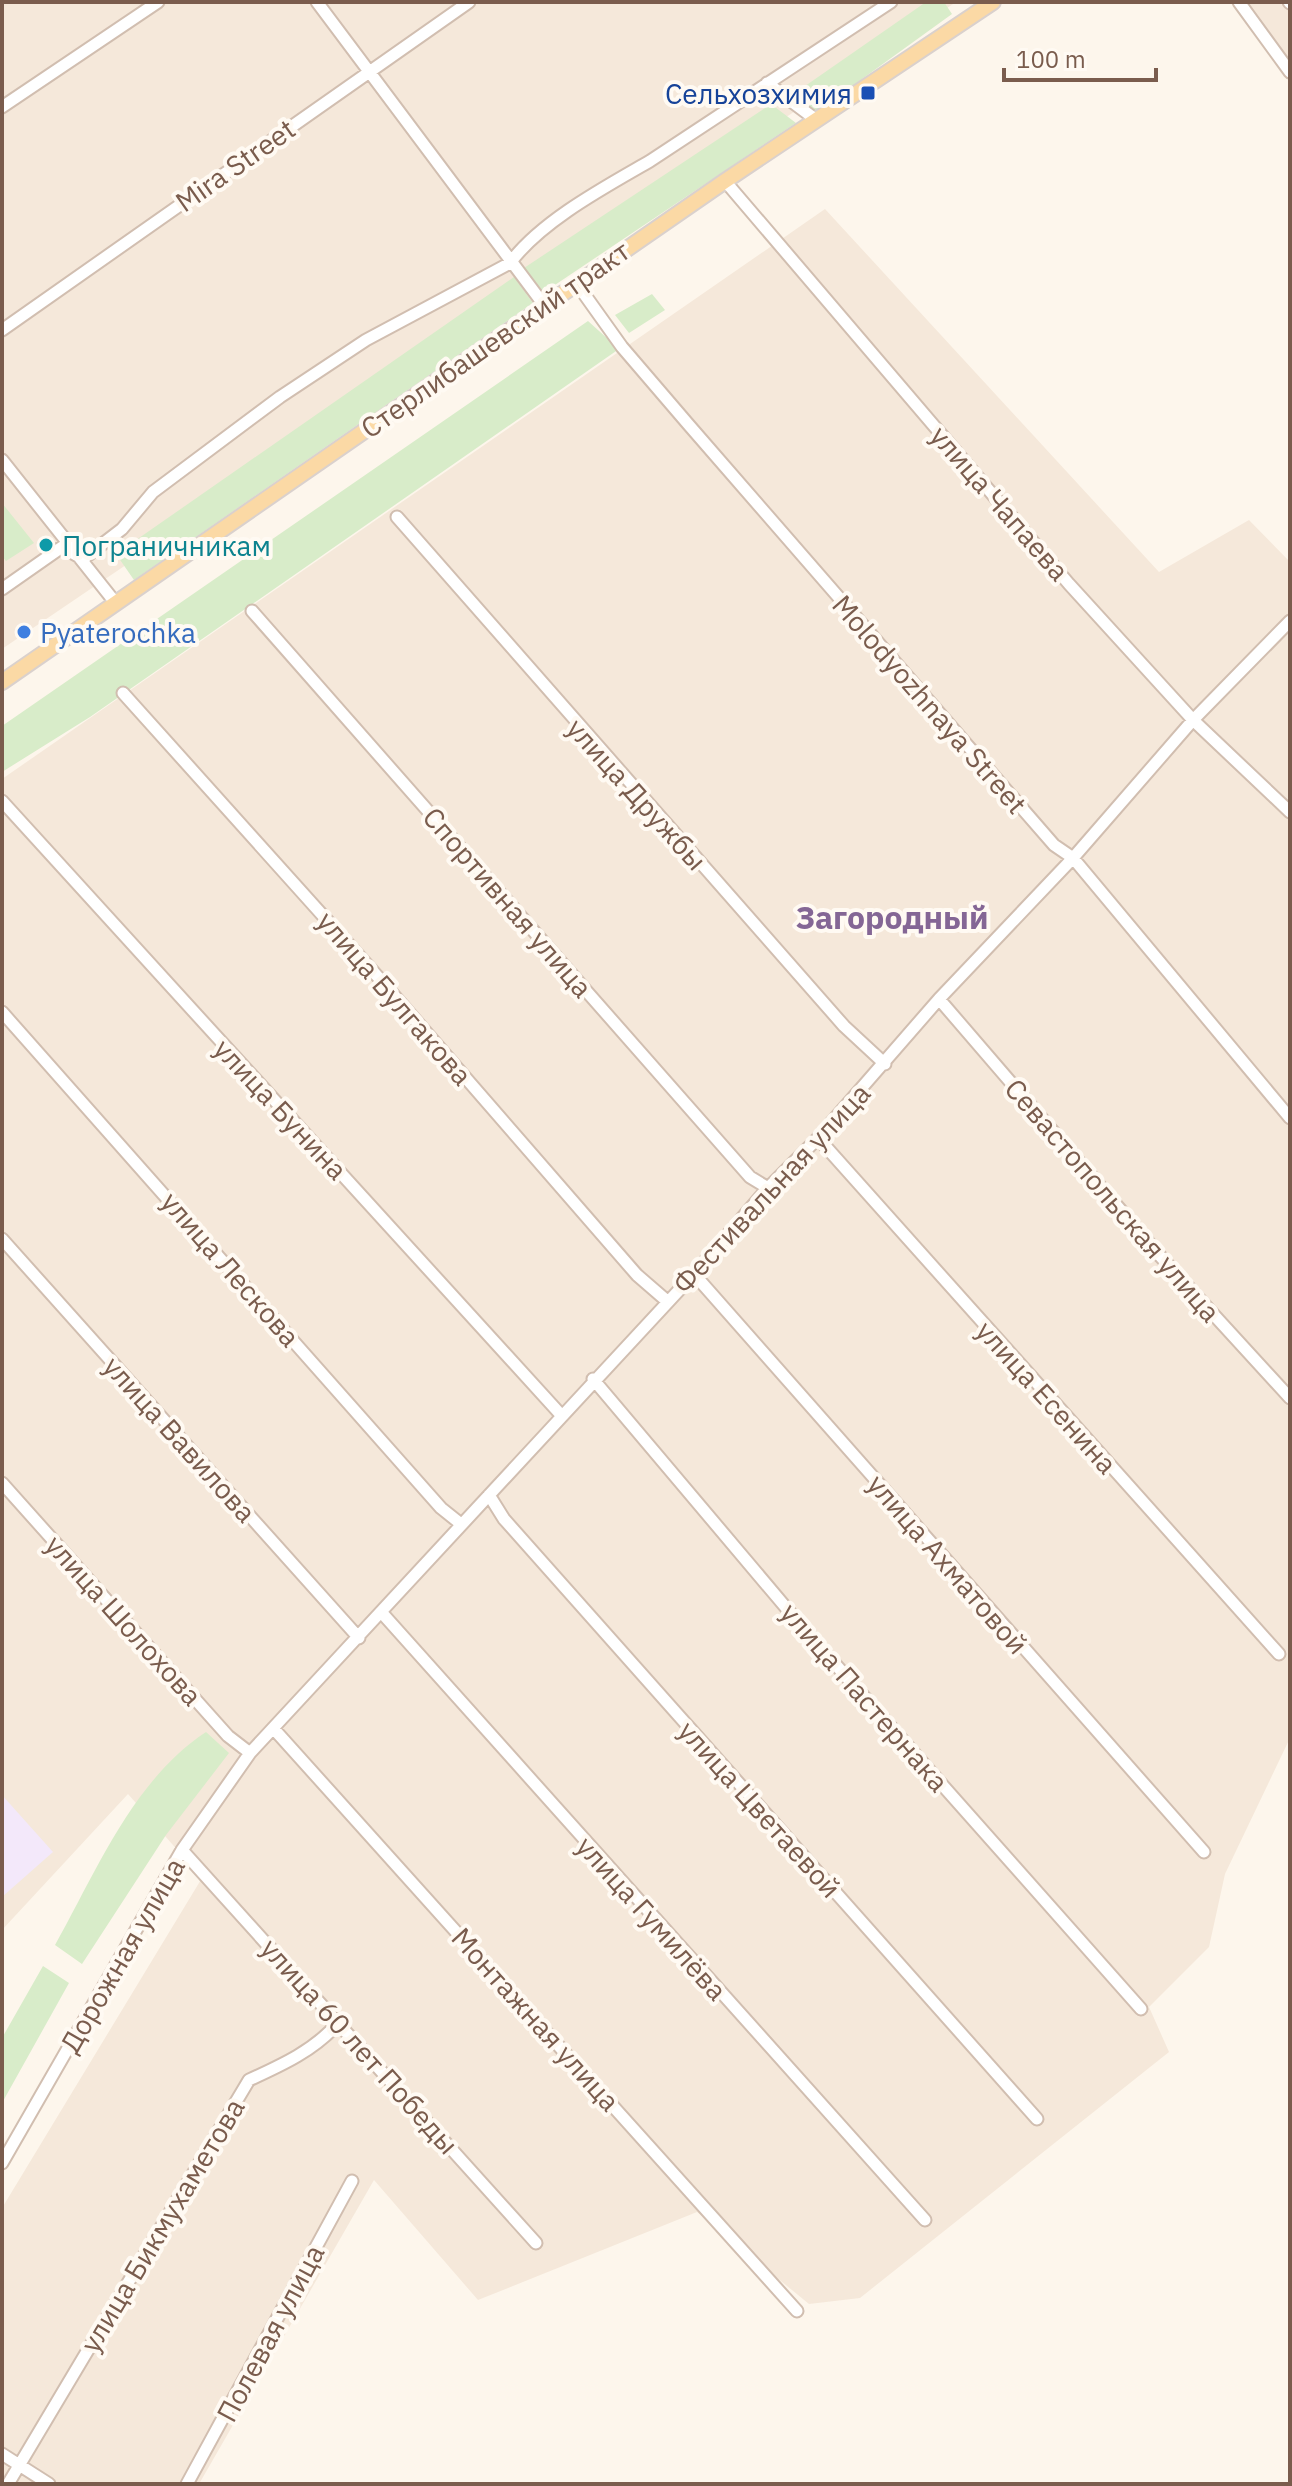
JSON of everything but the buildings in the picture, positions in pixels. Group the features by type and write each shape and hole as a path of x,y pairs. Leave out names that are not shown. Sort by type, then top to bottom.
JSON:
{"main road":[{"name":"Стерлибашевский тракт","path":"2,682 114,601 815,119 993,2"}],"street":[{"path":"2,107 158,2"},
{"path":"317,2 544,305"},
{"name":"Mira Street","path":"2,330 469,2"},
{"path":"83,559 122,529 153,492 280,397 366,340 510,263 524,243 891,2"},
{"path":"1239,2 1290,72"},
{"path":"767,83 815,119"},
{"name":"улица Чапаева","path":"725,181 1069,584 1193,720 1290,812"},
{"name":"Molodyozhnaya Street","path":"577,284 622,347 1054,845 1073,858 1290,1118"},
{"path":"2,460 114,601"},
{"name":"улица Дружбы","path":"397,517 833,1014 885,1064"},
{"path":"2,589 62,547 83,559"},
{"name":"Спортивная улица","path":"252,611 750,1177 768,1188"},
{"name":"Фестивальная улица","path":"250,1753 382,1613 593,1379 694,1274 768,1188 885,1064 939,999 1073,858 1193,720 1290,621"},
{"name":"улица Булгакова","path":"123,693 378,977 637,1275 667,1301"},
{"name":"улица Бунина","path":"2,801 562,1416"},
{"name":"Севастопольская улица","path":"939,999 1161,1257 1290,1398"},
{"name":"улица Лескова","path":"2,1012 441,1508 461,1524"},
{"name":"улица Есенина","path":"818,1138 1040,1391 1279,1654"},
{"name":"улица Вавилова","path":"2,1239 359,1638"},
{"name":"улица Ахматовой","path":"694,1274 1204,1852"},
{"name":"улица Пастернака","path":"593,1379 804,1629 1141,2009"},
{"name":"улица Шолохова","path":"2,1483 228,1736 250,1753"},
{"name":"улица Цветаевой","path":"489,1495 525,1543 1037,2119"},
{"name":"улица Гумилёва","path":"382,1613 925,2220"},
{"name":"Монтажная улица","path":"273,1728 797,2311"},
{"name":"Дорожная улица","path":"2,2163 182,1850 250,1753"},
{"name":"улица 60 лет Победы","path":"182,1850 536,2243"},
{"name":"улица Бикмухаметова","path":"8,2484 249,2080 286,2064 327,2036 339,2022"},
{"name":"Полевая улица","path":"187,2484 352,2181"},
{"path":"2,2454 49,2484"}],"shaded area":[{"path":"2,2 956,2 2,649"},
{"path":"1242,2 1290,2 1290,61"},
{"path":"825,209 1159,572 1249,520 1290,562 1290,1738 1225,1874 1209,1947 1149,2007 1169,2052 860,2298 809,2304 697,2212 478,2300 374,2180 199,2484 2,2484 2,2208 202,1878 128,1794 2,1930 2,779"},
{"path":"2,1795 53,1852 2,1897"}],"green space":[{"path":"926,2 944,2 952,14 815,113 795,93"},
{"path":"771,104 796,123 543,293 524,268"},
{"path":"514,277 533,303 134,580 116,554"},
{"path":"652,294 665,310 629,333 615,315"},
{"path":"588,321 619,349 90,717 2,772 2,726"},
{"path":"2,503 34,543 6,561 2,556"},
{"path":"206,1732 229,1753 166,1835 82,1964 55,1945 118,1829 137,1801 180,1752"},
{"path":"43,1966 69,1983 2,2103 2,2038"}],"place":[{"name":"Сельхозхимия","path":"868,93"},
{"name":"Пограничникам","path":"46,545"},
{"name":"Pyaterochka","path":"24,632"}],"district":[{"name":"Загородный","path":"892,917"}]}
